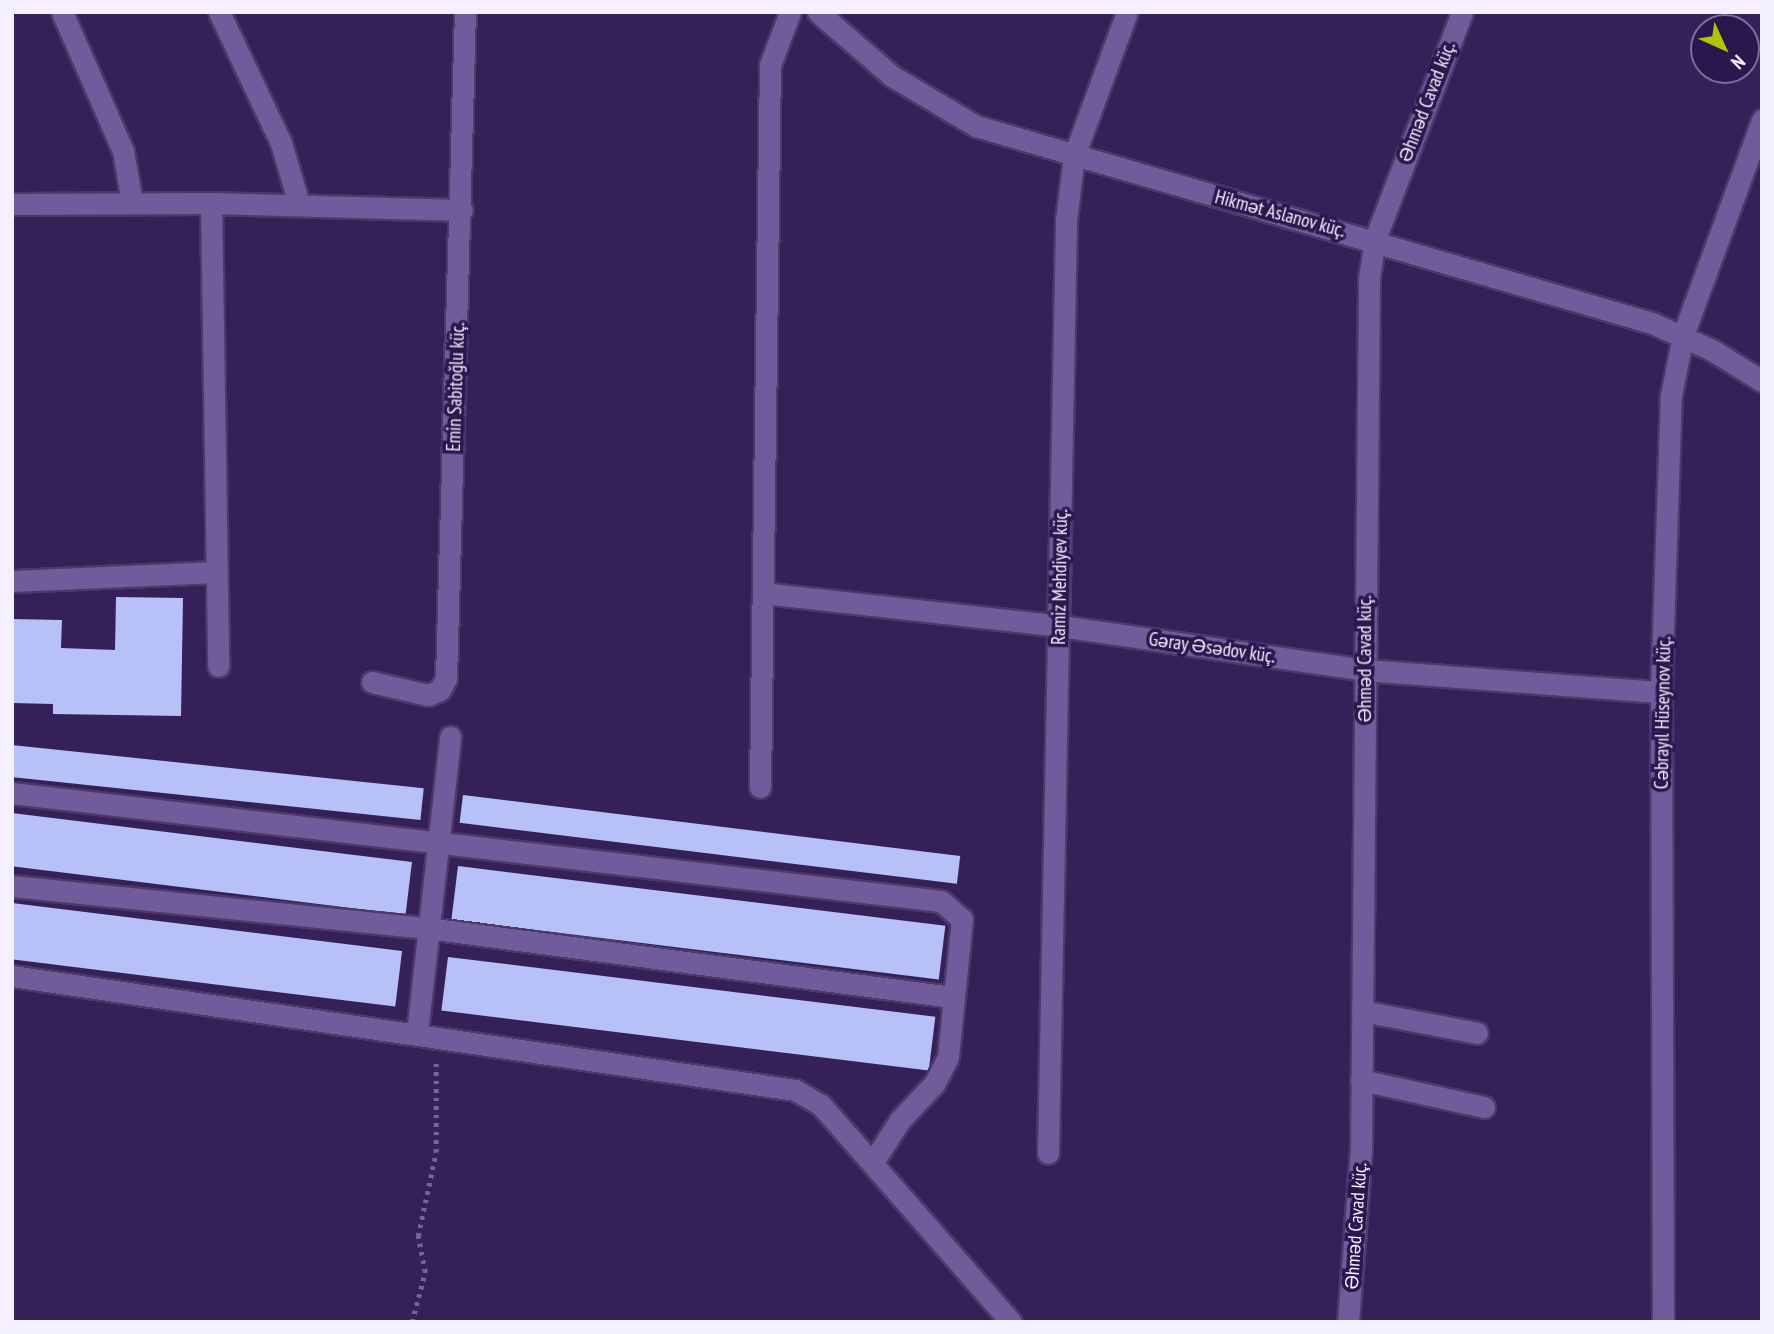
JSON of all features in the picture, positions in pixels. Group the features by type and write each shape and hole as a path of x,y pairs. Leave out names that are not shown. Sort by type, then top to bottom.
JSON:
{"street":[{"path":"62,12 122,151 132,202"},
{"path":"219,12 281,143 299,204"},
{"name":"Emin Sabitoğlu küç.","path":"372,682 428,695 440,690 446,678 462,210 465,12"},
{"path":"760,787 770,65 790,12"},
{"name":"Hikmət Aslanov küç.","path":"818,12 892,76 946,111 988,130 1375,239 1684,335 1762,381"},
{"name":"Ramiz Mehdiyev küç.","path":"1048,1153 1066,220 1074,156 1127,12"},
{"name":"Əhməd Cavad küç.","path":"1348,1322 1361,1080 1366,321 1375,239 1462,12"},
{"name":"Cəbrayıl Hüseynov küç.","path":"1663,1322 1661,692 1671,395 1684,335 1762,120"},
{"path":"211,202 218,666"},
{"path":"12,204 211,202 462,210"},
{"path":"12,581 216,572"},
{"name":"Gəray Əsədov küç.","path":"763,593 1059,626 1365,670 1661,692"},
{"path":"417,1032 450,737"},
{"path":"12,793 941,901 962,919 948,1057 934,1084 900,1120 873,1162"},
{"path":"12,886 427,928 952,997"},
{"path":"12,976 417,1032 794,1090 821,1105 1012,1322"},
{"path":"1362,1011 1477,1033"},
{"path":"1361,1080 1484,1107"}],"path":[{"path":"412,1322 425,1272 418,1236 436,1152 436,1055 417,1032"}],"building":[{"path":"116,597 183,598 181,716 53,714 53,704 12,703 12,619 62,620 61,648 115,650"},
{"path":"12,745 424,788 420,820 12,777"},
{"path":"463,795 960,856 957,884 460,823"},
{"path":"12,813 412,862 406,915 12,866"},
{"path":"458,866 945,926 939,979 451,920"},
{"path":"12,903 402,951 395,1006 12,959"},
{"path":"448,957 935,1017 929,1070 441,1011"}]}
